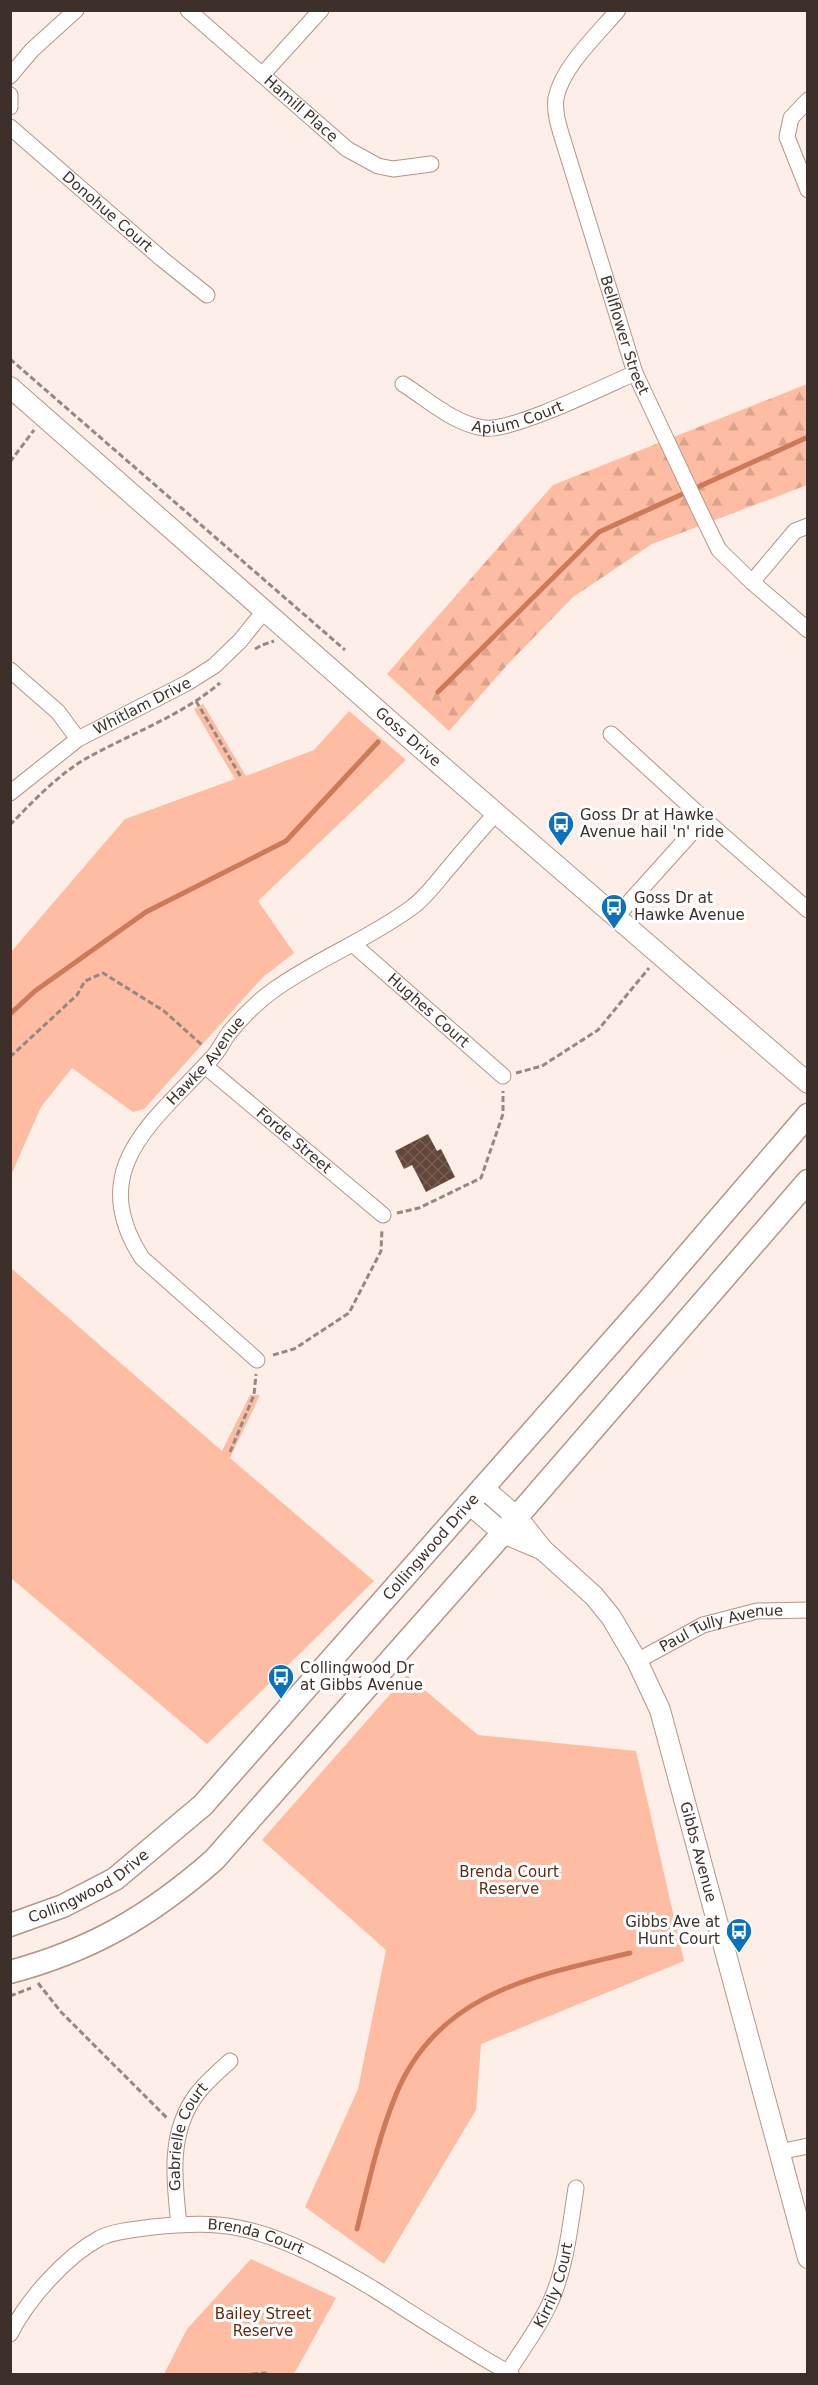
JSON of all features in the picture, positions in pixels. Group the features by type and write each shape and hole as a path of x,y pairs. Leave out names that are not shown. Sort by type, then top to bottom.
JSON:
{"main road":[{"name":"Collingwood Drive","path":"10,1925 63,1906 115,1879 203,1805 654,1294 807,1114"},
{"path":"18,1970 62,1957 111,1935 186,1885 213,1860 510,1525 807,1181"}],"street":[{"path":"10,76 32,50 75,10"},
{"name":"Hamill Place","path":"188,10 346,148 378,166 393,169 431,164"},
{"path":"262,75 321,10"},
{"name":"Bellflower Street","path":"618,10 578,57 565,78 556,99 557,119 635,373 695,501 719,550 807,630"},
{"path":"10,95 10,107"},
{"path":"807,100 791,118 787,137 807,190"},
{"name":"Donohue Court","path":"10,127 162,259 207,295"},
{"name":"Apium Court","path":"403,384 455,418 484,428 513,425 635,373"},
{"name":"Goss Drive","path":"10,387 807,1083"},
{"path":"752,582 795,531 807,526"},
{"name":"Whitlam Drive","path":"10,793 78,738 188,683 214,666 240,641 266,610"},
{"path":"10,670 58,712 78,738"},
{"path":"611,735 807,910"},
{"name":"Hawke Avenue","path":"257,1360 142,1258 124,1223 120,1195 128,1156 142,1133 209,1061 228,1034 253,1006 303,970 354,945 413,907 496,813"},
{"path":"616,918 704,819"},
{"name":"Hughes Court","path":"354,945 503,1076"},
{"name":"Forde Street","path":"209,1061 383,1215"},
{"name":"Gibbs Avenue","path":"475,1495 543,1550 594,1596 611,1617 638,1661 660,1710 807,2258"},
{"name":"Paul Tully Avenue","path":"638,1661 703,1626 757,1611 807,1610"},
{"name":"Gabrielle Court","path":"179,2224 174,2178 175,2153 186,2111 198,2093 230,2061"},
{"path":"778,2152 807,2146"},
{"name":"Kirrily Court","path":"510,2373 556,2289 576,2188"},
{"name":"Brenda Court","path":"10,2334 36,2296 80,2251 102,2237 142,2228 179,2224 239,2228 280,2240 321,2258 510,2373"}],"path":[{"path":"10,360 345,650"},
{"path":"10,462 45,417"},
{"path":"254,650 274,641 280,645 311,621"},
{"path":"10,825 35,798 85,759 196,701 225,678"},
{"path":"188,683 196,701 241,777"},
{"path":"230,1452 254,1395 257,1360 294,1349 349,1313 381,1251 383,1215 419,1208 481,1178 503,1114 503,1076 542,1066 598,1030 660,956"},
{"path":"10,1058 77,995 86,981 103,973 164,1011 209,1061"},
{"path":"18,1970 180,2131"},
{"path":"252,2374 268,2374"}],"green space":[{"path":"807,384 807,485 652,544 573,597 509,663 449,731 387,674 553,485"},
{"path":"203,704 246,776 314,750 349,711 406,760 258,901 294,953 263,977 144,1109 133,1112 72,1068 41,1107 11,1175 11,952 125,819 235,779 194,709"},
{"path":"11,1268 222,1451 250,1395 260,1395 230,1458 374,1581 207,1744 11,1578"},
{"name":"Brenda Court Reserve","path":"407,1675 478,1735 636,1751 684,1961 481,2044 476,2110 384,2264 305,2207 358,2089 386,1950 262,1840"},
{"name":"Bailey Street Reserve","path":"251,2259 336,2298 294,2374 164,2374 187,2329"}],"building":[{"path":"428,1134 437,1151 441,1149 455,1177 426,1192 412,1165 404,1169 395,1151"}],"waterway":[{"path":"438,692 599,532 808,437"},
{"path":"10,1014 35,991 146,912 286,841 378,742"},
{"path":"357,2229 378,2146 395,2097 413,2062 436,2034 462,2012 524,1981 630,1953"}],"place":[{"name":"Goss Dr at Hawke Avenue hail 'n' ride","path":"561,847"},
{"name":"Goss Dr at Hawke Avenue","path":"614,930"},
{"name":"Collingwood Dr at Gibbs Avenue","path":"281,1700"},
{"name":"Gibbs Ave at Hunt Court","path":"739,1954"}]}
